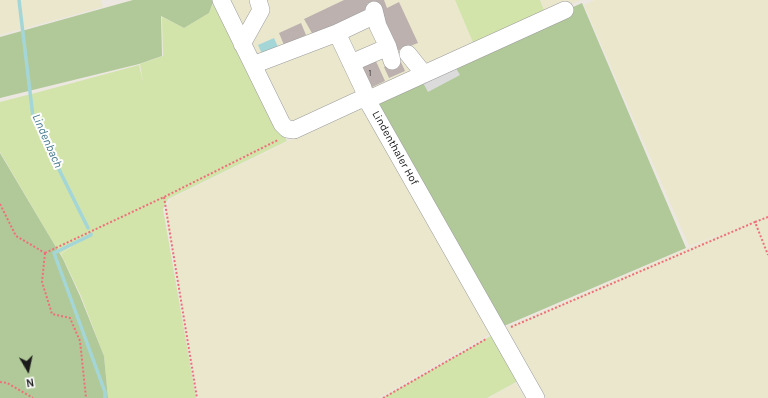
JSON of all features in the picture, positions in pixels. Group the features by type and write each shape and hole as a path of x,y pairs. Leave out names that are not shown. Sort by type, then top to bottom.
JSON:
{"lane":[{"path":"221,0 282,124 287,129 294,130"},
{"path":"242,44 261,10 258,0"},
{"path":"337,33 363,88 367,100 565,10"},
{"path":"253,65 337,33 375,12 378,26 390,54 351,63"},
{"path":"408,54 424,74"},
{"name":"Lindenthaler Hof","path":"294,130 359,100 367,100 536,398"}],"path":[{"path":"46,253 284,138 294,130"},
{"path":"164,197 197,398"},
{"path":"0,204 16,236 46,253"},
{"path":"383,398 499,332 768,216"},
{"path":"755,222 768,255"},
{"path":"46,253 42,282 52,314 70,318 80,341 86,398"},
{"path":"0,382 7,383 33,398"}],"shaded area":[{"path":"0,0 101,0 103,7 0,35"},
{"path":"222,0 455,0 474,45 289,124"},
{"path":"541,0 581,0 546,15"},
{"path":"594,0 768,0 768,398 540,398 500,330 723,233 689,246 584,5"},
{"path":"454,65 460,75 428,92 421,79"},
{"path":"362,105 492,333 379,398 198,398 165,211 170,199"},
{"path":"516,383 525,398 488,398"}],"green space":[{"path":"133,0 214,0 209,13 184,28 161,16 162,56 139,64 0,98 0,37"},
{"path":"215,0 287,141 168,199 163,209 196,398 108,398 104,356 81,296 61,254 90,234 60,254 0,152 0,102 139,65 143,82 140,64 163,56 162,17 184,28 209,13"},
{"path":"455,0 540,0 546,15 474,45"},
{"path":"582,3 686,248 497,329 371,106 382,95"},
{"path":"0,153 63,259 80,296 104,356 108,398 0,398"},
{"path":"494,334 520,380 487,398 382,398"}],"water":[{"path":"274,38 279,49 263,56 258,45"}],"building":[{"path":"344,0 384,0 387,8 399,2 418,43 397,51 373,1 367,4 369,8 362,13 313,35 304,19"},
{"path":"301,23 306,35 284,45 279,33"},
{"path":"374,57 385,81 366,90 355,66"},
{"path":"400,60 405,71 389,78 384,67"}],"waterway":[{"name":"Lindenbach","path":"19,0 33,117 88,228"},
{"name":"Lindenbach","path":"91,234 54,253 105,392 105,398"}]}
